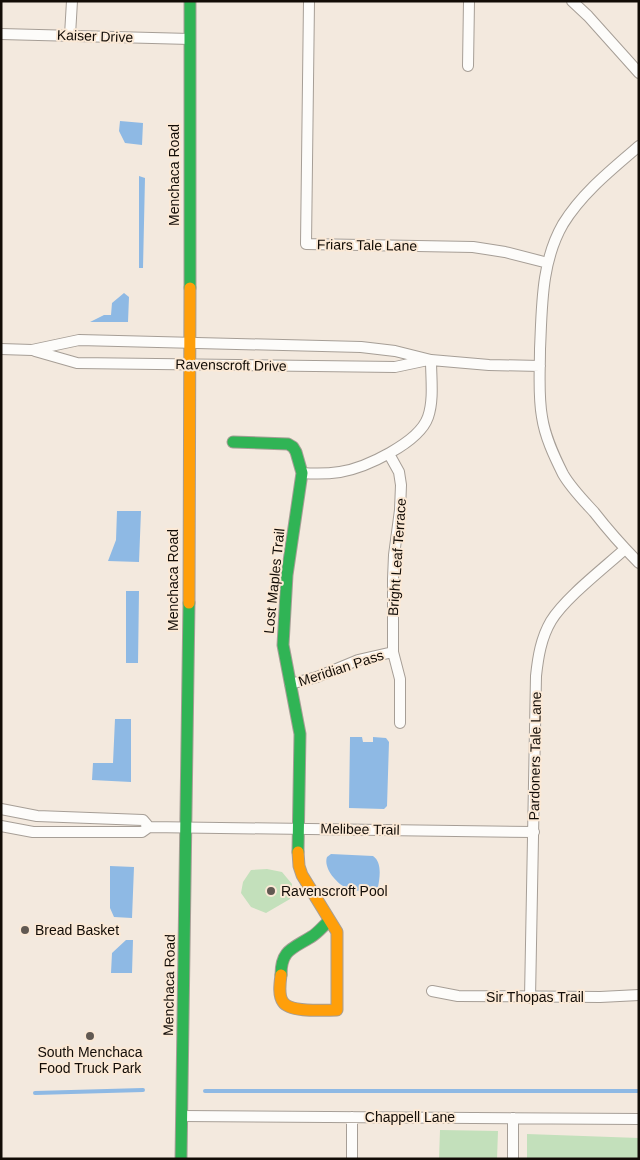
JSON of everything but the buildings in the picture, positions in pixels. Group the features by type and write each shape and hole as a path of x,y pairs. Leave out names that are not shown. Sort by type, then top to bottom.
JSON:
{"main road":[{"name":"Menchaca Road","path":"181,1159 190,343 188,201 190,1"},
{"name":"Lost Maples Trail","path":"232,442 288,444 296,452 302,473 285,594 283,645 300,734 299,866 337,932 337,1010 301,1010 288,1007 283,1002 280,991 283,957 287,951 313,936 330,921"}],"street":[{"path":"70,35 72,1"},
{"name":"Friars Tale Lane","path":"309,1 306,244 473,247 505,252 548,263"},
{"path":"468,66 469,1"},
{"path":"572,1 639,73"},
{"name":"Kaiser Drive","path":"1,34 190,39"},
{"path":"639,146 596,184 562,225 548,263 543,293 540,366 542,418 551,448 565,476 576,492 639,564"},
{"name":"Ravenscroft Drive","path":"1,349 32,350 79,340 361,347 395,351 431,360 489,365 540,366"},
{"name":"Ravenscroft Drive","path":"32,350 76,363 395,367 431,360"},
{"path":"302,473 323,474 352,470 389,454 416,434 427,418 430,408 431,360"},
{"name":"Bright Leaf Terrace","path":"389,454 400,472 401,485 393,579 393,652 400,679 400,723"},
{"name":"Pardoners Tale Lane","path":"530,998 536,676 540,647 552,620 574,596 625,549"},
{"name":"Meridian Pass","path":"290,684 317,678 358,660 393,652"},
{"path":"1,809 37,816 143,820 149,827 142,832 33,832 1,826"},
{"name":"Melibee Trail","path":"149,827 534,832"},
{"name":"Sir Thopas Trail","path":"432,991 458,996 530,998 600,998 639,995"},
{"name":"Chappell Lane","path":"182,1116 639,1119"},
{"path":"352,1117 352,1159"},
{"path":"513,1118 513,1159"}],"green space":[{"path":"267,869 282,872 292,884 290,899 266,913 251,907 241,893 243,882 251,870"},
{"path":"440,1130 498,1131 497,1159 439,1159"},
{"path":"527,1134 639,1138 639,1159 527,1159"}],"water":[{"path":"120,121 143,123 142,145 125,143 119,131"},
{"path":"139,176 145,178 143,268 139,268"},
{"path":"124,293 129,297 128,322 90,322 104,315 111,315 112,303"},
{"path":"117,511 141,511 139,562 108,561 116,540"},
{"path":"126,591 139,591 138,663 126,663"},
{"path":"115,719 131,719 131,782 92,780 93,763 113,763"},
{"path":"350,737 362,737 363,742 373,742 373,737 386,738 389,742 387,806 384,809 349,808"},
{"path":"331,854 373,856 379,866 378,887 368,891 359,891 343,886 335,879 327,866 327,857"},
{"path":"110,866 134,867 132,918 114,917 110,908"},
{"path":"126,940 133,940 132,973 111,973 112,953"}],"waterway":[{"path":"35,1093 143,1090"},
{"path":"205,1091 639,1091"}],"traffic: fast":[{"path":"190,1 190,288"},
{"path":"233,442 288,444 296,452 302,473 287,575 283,645 300,734 298,852"},
{"path":"181,1159 189,603"},
{"path":"281,975 285,955 314,935 329,921"}],"traffic: slow":[{"path":"189,603 190,288"},
{"path":"281,975 280,996 287,1006 308,1010 337,1010 337,932 302,875 298,852"}],"place":[{"name":"Ravenscroft Pool","path":"271,891"},
{"name":"Bread Basket","path":"25,930"},
{"name":"South Menchaca Food Truck Park","path":"90,1036"}]}
